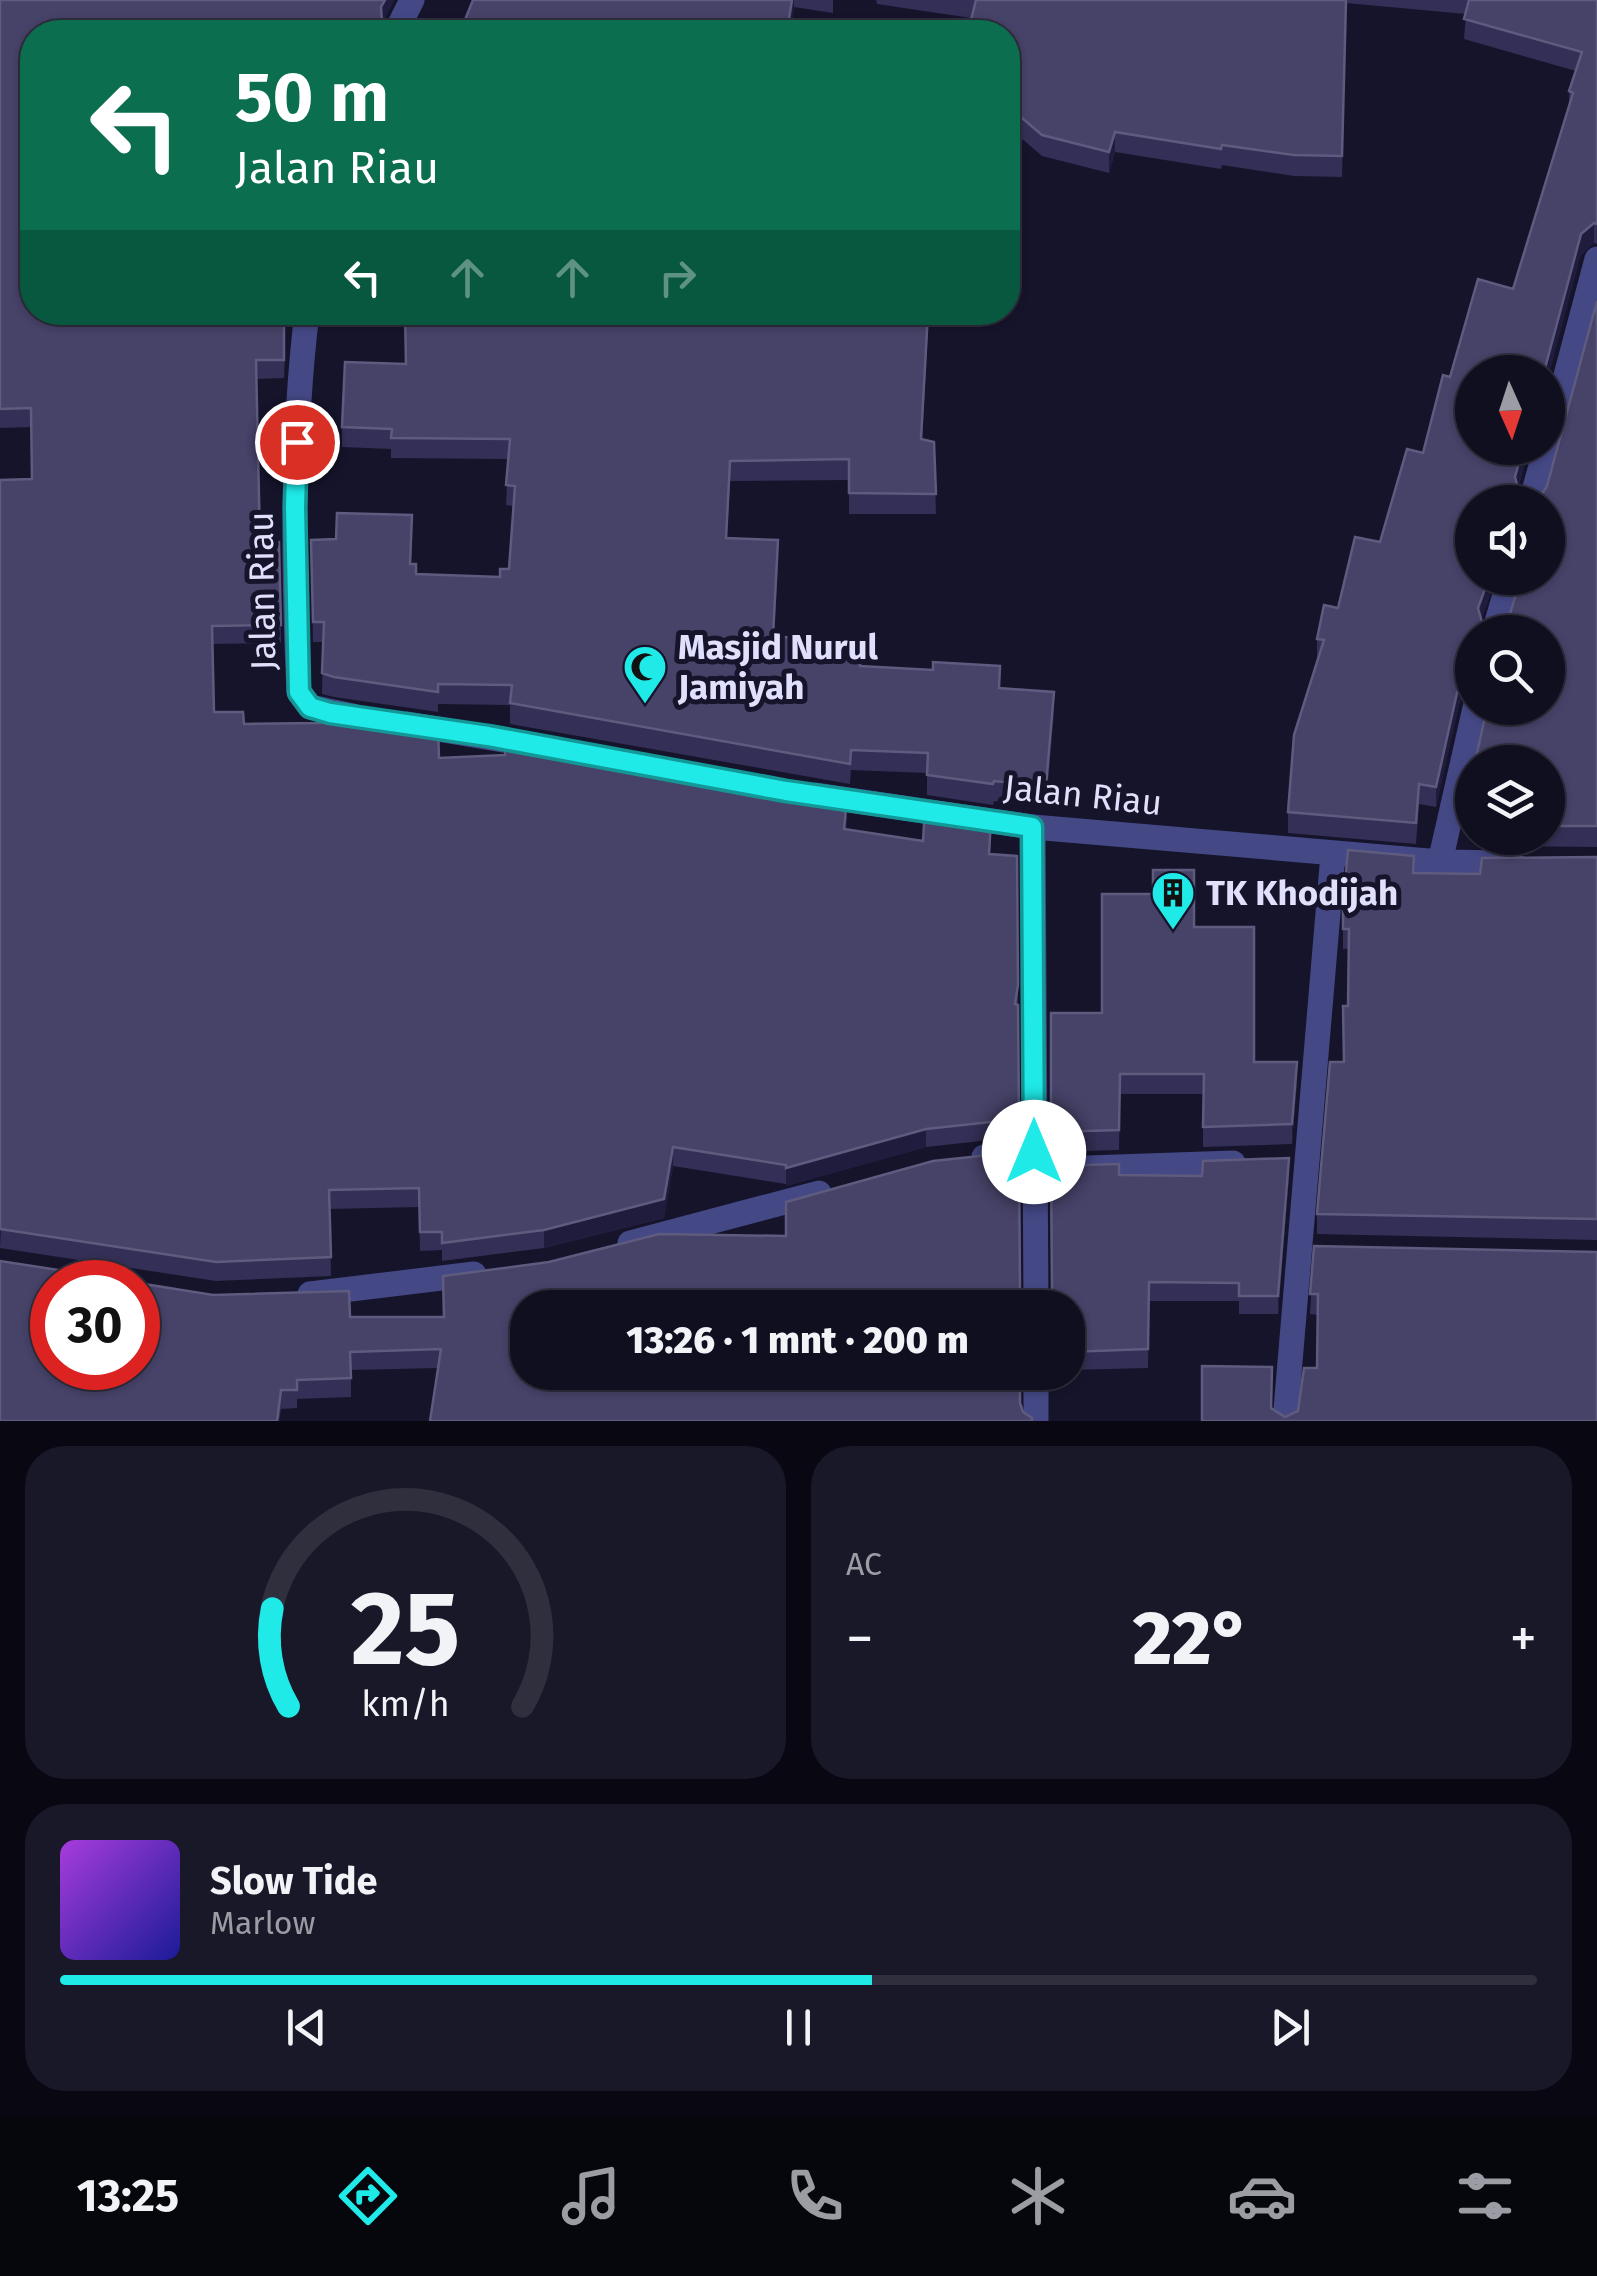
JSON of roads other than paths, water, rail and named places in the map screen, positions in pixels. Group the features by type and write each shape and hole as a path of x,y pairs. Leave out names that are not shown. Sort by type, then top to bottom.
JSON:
{"street":[{"path":"1565,378 1597,259"},
{"name":"Jalan Riau","path":"305,325 295,507 299,692 310,707 320,711 563,750"},
{"path":"1440,862 1470,725"},
{"name":"Jalan Riau","path":"786,791 1032,827 1440,862 1540,863"},
{"path":"1032,827 1036,1290"},
{"path":"1285,1421 1311,1250 1298,1160 1333,854"},
{"path":"957,1160 1249,1162"},
{"path":"600,1251 851,1184"},
{"path":"286,1295 501,1270"},
{"path":"1036,1390 1036,1421"}],"place":[{"name":"Masjid Nurul Jamiyah","path":"645,705"},
{"name":"TK Khodijah","path":"1173,931"}]}
